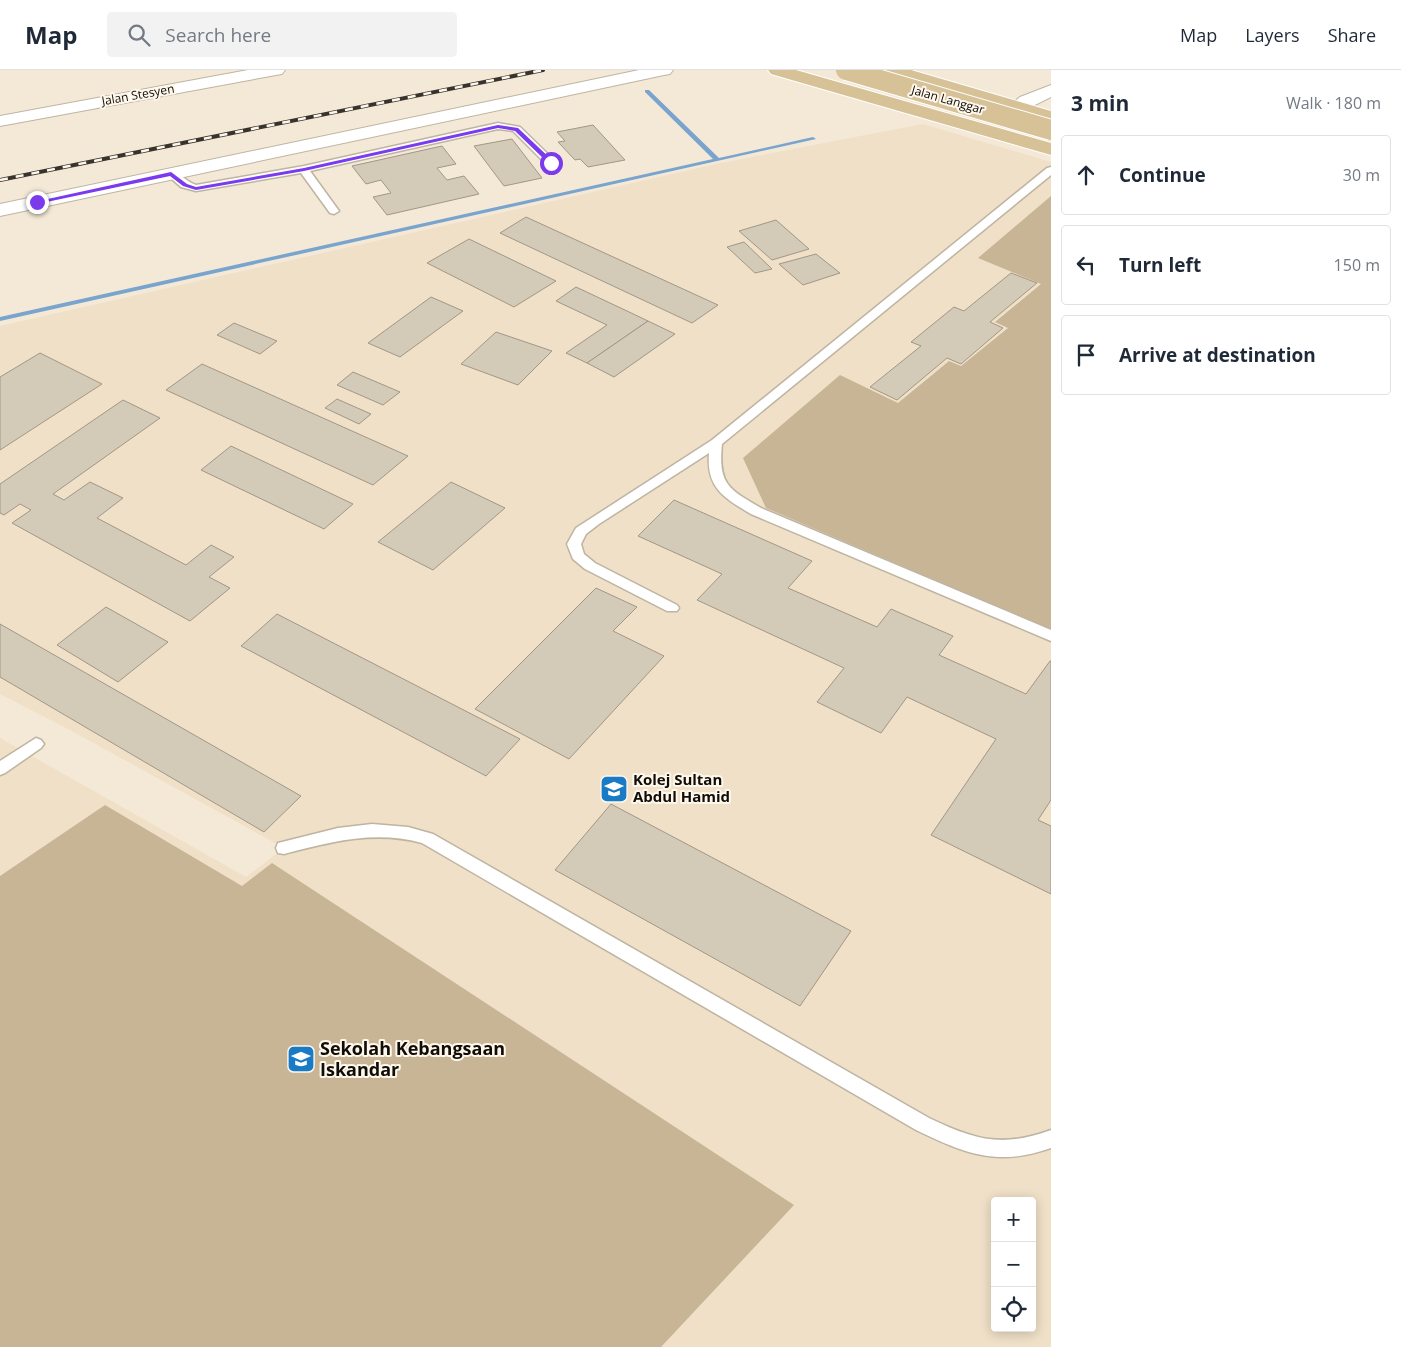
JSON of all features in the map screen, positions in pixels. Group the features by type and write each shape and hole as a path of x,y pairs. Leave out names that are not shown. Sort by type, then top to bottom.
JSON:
{"main road":[{"path":"778,70 1051,149"},
{"name":"Jalan Langgar","path":"846,70 1051,130"},
{"path":"892,70 1051,117"}],"street":[{"name":"Jalan Stesyen","path":"0,120 276,70"},
{"path":"0,210 664,70"},
{"path":"1017,107 1051,90"}],"lane":[{"path":"171,174 185,185 196,188 304,169 498,126 516,130 551,163"},
{"path":"304,169 334,211"},
{"path":"672,608 590,566 578,556 574,544 581,531 716,443 1051,170"},
{"path":"716,443 715,472 721,486 735,499 756,511 1051,636"},
{"path":"0,769 36,744"},
{"path":"284,848 352,831 370,829 408,832 427,838 913,1120 980,1148 1006,1151 1026,1149 1051,1139"}],"shaded area":[{"name":"Kolej Sultan Abdul Hamid","path":"923,124 1051,162 1051,1347 0,1347 0,738 246,877 284,848 70,730 0,694 0,326 721,163"},
{"path":"1051,196 1051,630 766,508 743,458 840,375 898,403 949,361 961,366 1008,328 995,322 1041,284 978,258"},
{"name":"Sekolah Kebangsaan Iskandar","path":"105,805 242,886 272,863 794,1205 661,1347 0,1347 0,876"}],"building":[{"path":"593,125 625,160 588,167 580,159 575,160 558,142 565,141 557,132"},
{"path":"512,139 542,178 504,186 474,146"},
{"path":"442,146 456,164 437,168 447,180 464,176 479,194 387,215 373,197 391,193 381,180 366,184 352,166"},
{"path":"526,217 718,305 692,323 500,233"},
{"path":"776,220 809,249 772,260 739,231"},
{"path":"469,239 556,281 514,307 427,263"},
{"path":"744,242 772,269 755,273 727,247"},
{"path":"816,254 840,273 803,285 779,264"},
{"path":"1011,273 1037,283 990,322 1003,328 961,364 947,358 897,400 870,387 921,346 911,342 954,307 964,311"},
{"path":"576,287 648,321 587,363 566,353 607,325 556,301"},
{"path":"431,297 463,311 400,357 368,343"},
{"path":"648,321 675,334 614,377 587,363"},
{"path":"234,323 277,341 260,354 217,335"},
{"path":"496,332 552,351 518,385 461,364"},
{"path":"40,353 102,384 0,450 0,377"},
{"path":"202,364 408,456 373,485 166,390"},
{"path":"353,372 400,392 383,405 337,385"},
{"path":"337,399 371,414 359,424 325,408"},
{"path":"123,400 160,418 53,494 64,500 90,482 123,498 97,518 186,565 211,545 234,557 209,577 230,588 190,621 12,523 31,510 20,504 4,515 0,513 0,484"},
{"path":"231,446 353,504 324,529 201,470"},
{"path":"451,482 505,508 433,570 378,542"},
{"path":"674,500 812,561 788,588 877,627 891,609 953,636 939,655 1026,694 1051,661 1051,800 1038,820 1051,826 1051,894 931,835 996,739 907,697 881,733 817,702 844,668 697,600 722,574 638,536"},
{"path":"596,588 637,607 613,631 664,656 569,759 475,709"},
{"path":"106,607 168,642 118,682 57,645"},
{"path":"277,614 520,739 486,776 241,646"},
{"path":"0,624 301,796 264,832 0,677"},
{"path":"611,804 851,931 800,1006 555,870"}],"waterway":[{"path":"647,91 718,160"},
{"path":"0,319 813,139"}],"railway":[{"path":"0,180 543,70"}],"place":[{"name":"Kolej Sultan Abdul Hamid","path":"614,789"},
{"name":"Sekolah Kebangsaan Iskandar","path":"301,1059"}],"route":[{"path":"37,202 171,174 185,185 196,188 304,169 498,126 516,130 551,163"}]}
